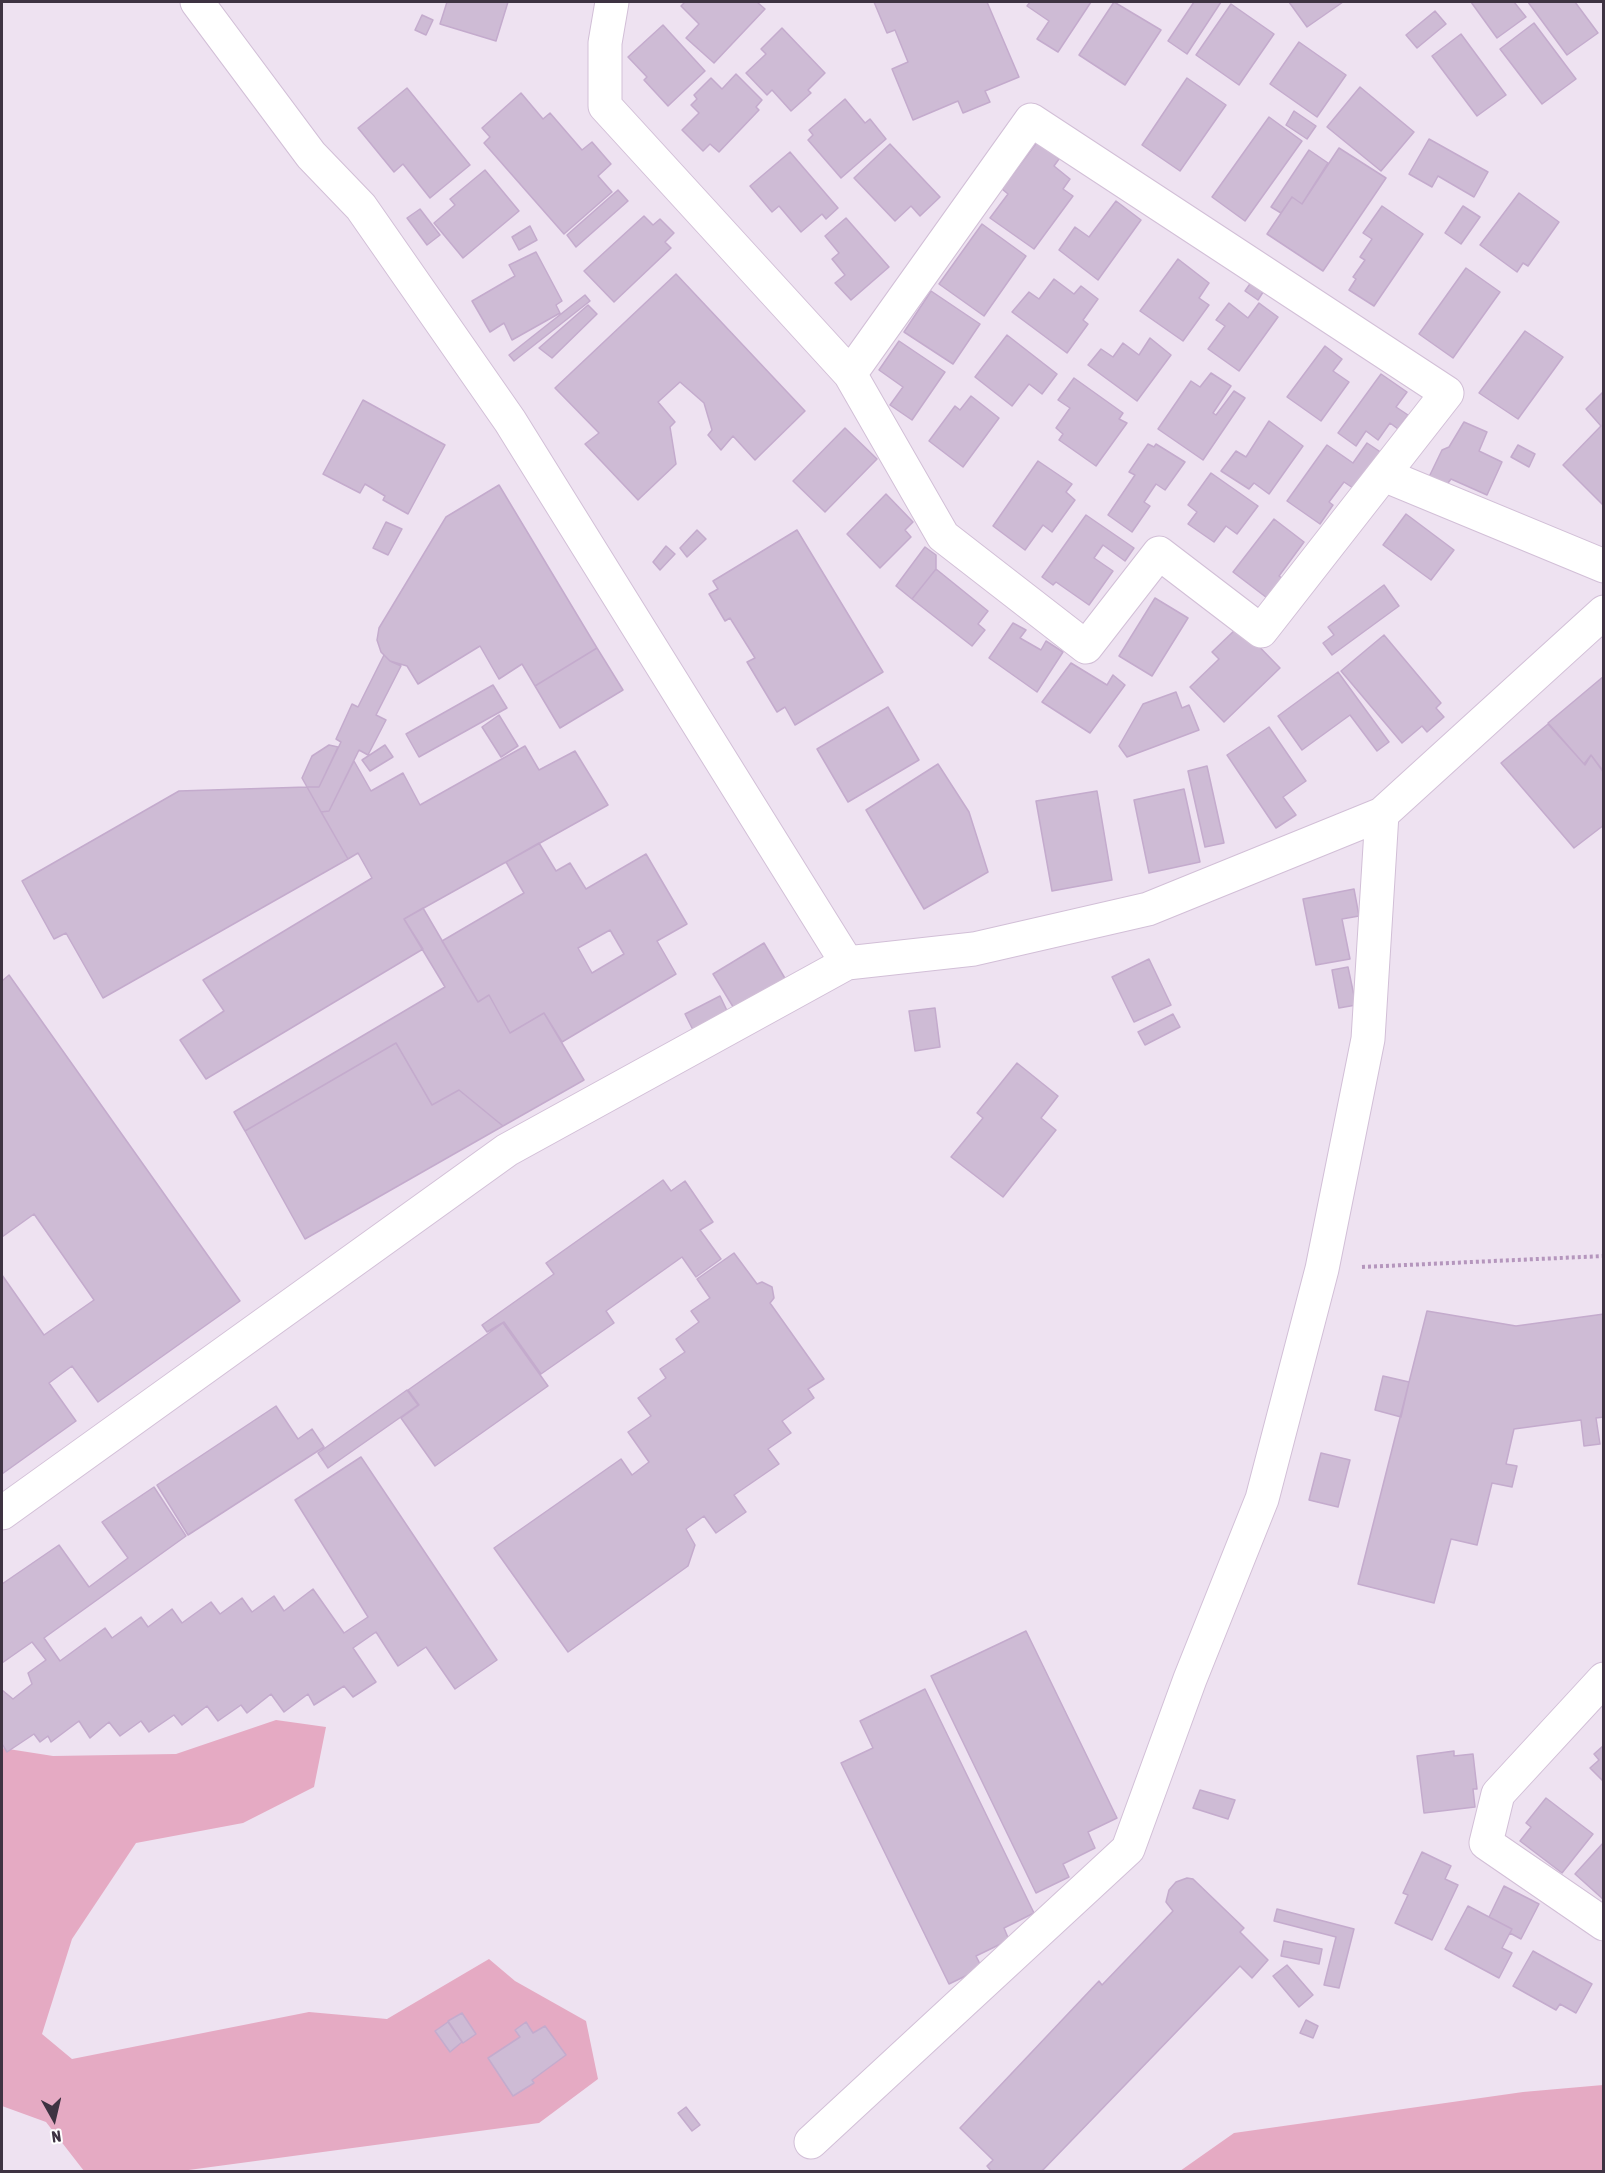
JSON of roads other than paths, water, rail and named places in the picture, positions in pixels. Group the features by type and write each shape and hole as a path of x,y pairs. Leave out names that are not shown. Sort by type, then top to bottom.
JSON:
{"street":[{"path":"197,2 311,155 361,207 510,421 848,963"},
{"path":"612,2 605,43 605,106 850,374 943,536 1086,647 1159,553 1261,631 1447,393 1031,120 850,374"},
{"path":"1384,475 1604,566"},
{"path":"2,1513 507,1150 848,963 974,950 1148,909 1382,814 1604,612"},
{"path":"811,2142 1128,1849 1190,1679 1262,1499 1322,1269 1368,1039 1382,814"},
{"path":"1604,1679 1498,1794 1486,1843 1604,1924"}]}
